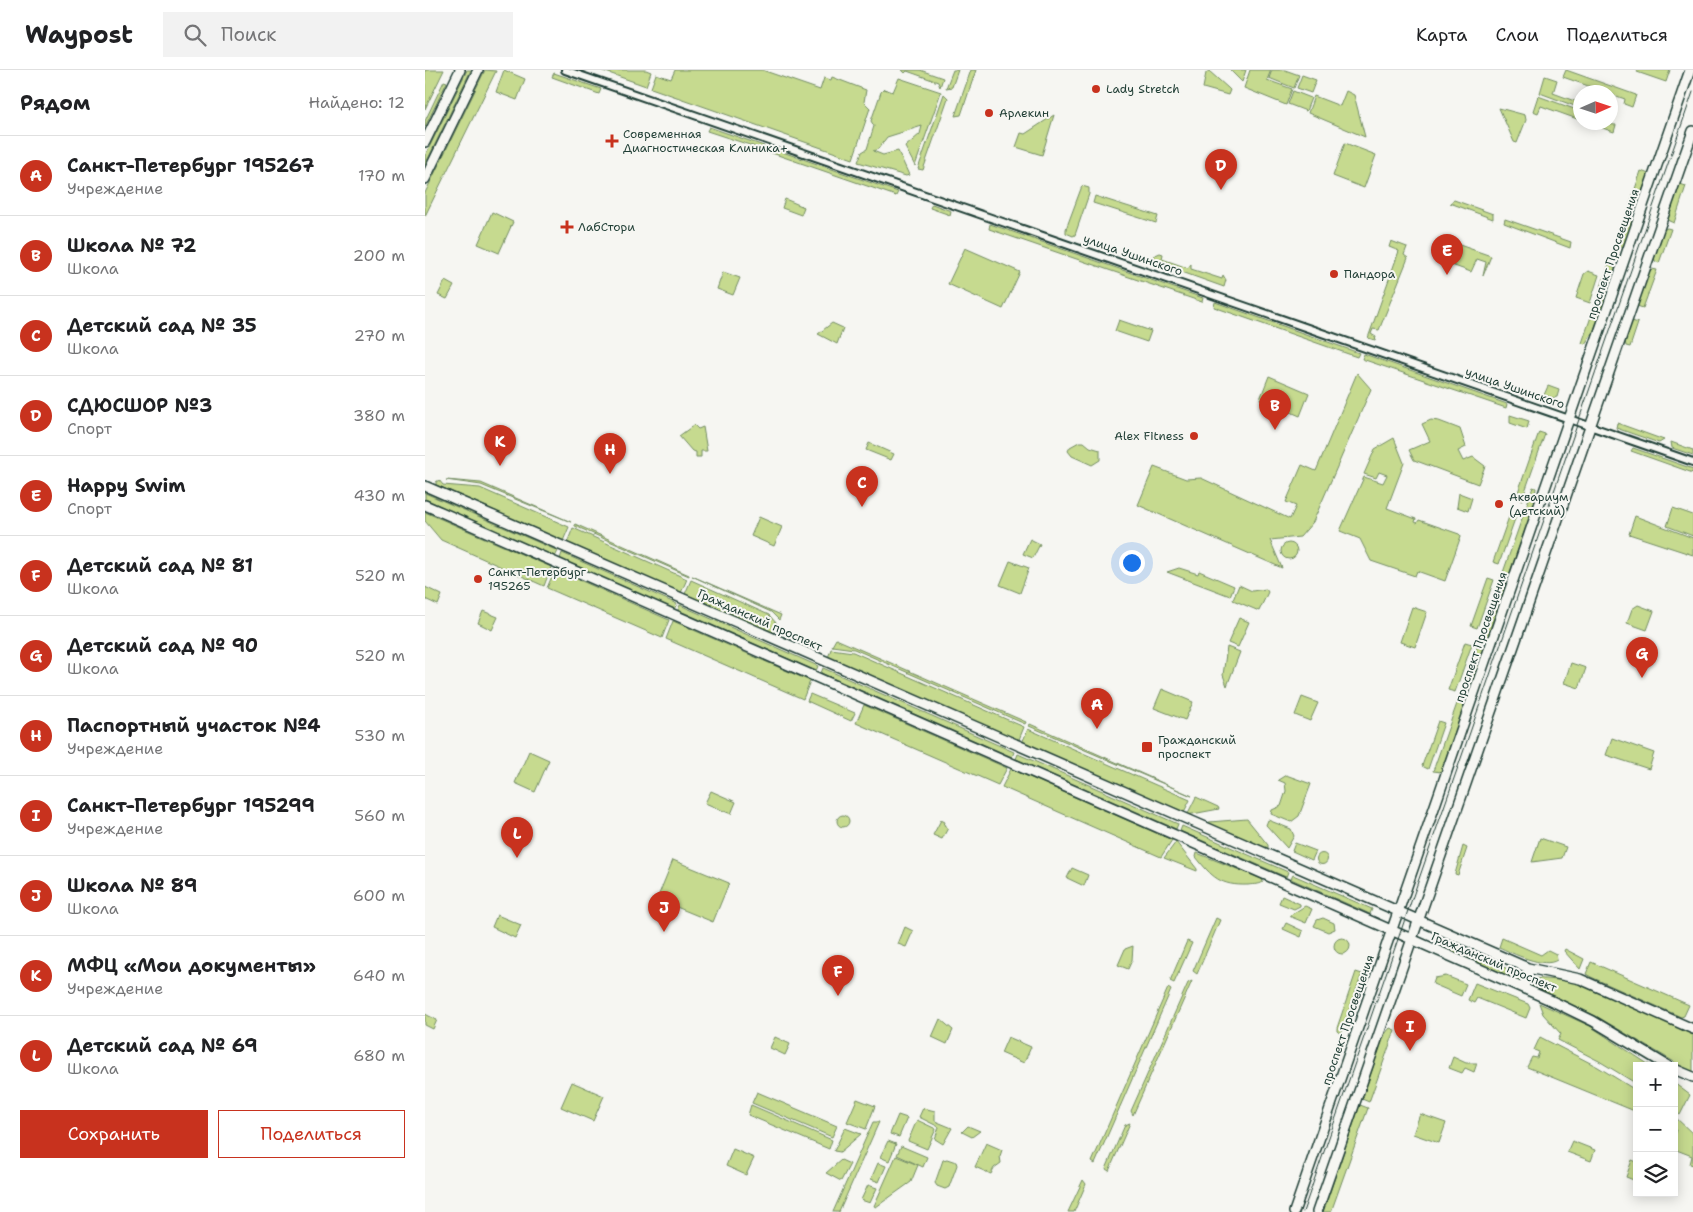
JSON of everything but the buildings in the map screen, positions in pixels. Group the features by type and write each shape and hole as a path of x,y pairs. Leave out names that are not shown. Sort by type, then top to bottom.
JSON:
{"main road":[{"path":"425,142 460,70"},
{"path":"425,179 478,70"},
{"name":"проспект Просвещения","path":"1294,1212 1690,70"},
{"path":"1317,1212 1693,131"},
{"name":"Гражданский проспект","path":"425,486 1528,968 1580,979 1693,1029"},
{"name":"Гражданский проспект","path":"425,506 1268,874 1593,1021 1661,1062"},
{"path":"1521,988 1528,980 1528,968"},
{"path":"1678,1071 1693,1077"}],"street":[{"name":"улица Ушинского","path":"565,70 1693,462"}],"green space":[{"path":"425,70 444,70 425,109"},
{"path":"467,70 471,70 425,165 425,156"},
{"path":"485,70 496,71 425,216 425,193"},
{"path":"504,70 525,79 517,100 496,92"},
{"path":"600,70 646,70 651,72 646,86"},
{"path":"675,70 762,70 820,90 824,78 831,80 832,77 866,90 864,102 870,108 853,159 651,88 656,74 671,79"},
{"path":"902,70 920,70 943,78 940,87 938,82 907,71 905,73"},
{"path":"953,70 958,70 952,87 946,88"},
{"path":"971,70 976,70 961,115 955,116"},
{"path":"1230,70 1246,70 1242,82"},
{"path":"1250,70 1271,70 1267,80 1292,89 1286,105 1244,88"},
{"path":"1272,70 1285,70 1299,75 1294,88 1269,78"},
{"path":"1566,70 1608,85 1586,85 1563,77"},
{"path":"1638,70 1670,70 1666,82 1637,72"},
{"path":"1209,71 1230,90 1228,95 1203,88 1206,73"},
{"path":"554,73 601,89 599,94 552,77"},
{"path":"1302,75 1316,80 1311,93 1297,88"},
{"path":"1545,76 1557,80 1553,93 1573,100 1573,105 1540,93"},
{"path":"899,78 941,92 915,166 905,147 920,134 922,126 887,137 878,149 873,151 883,155 898,151 909,175 906,176 858,162 862,152 867,149 874,126 871,121 881,92 884,89 893,92"},
{"path":"444,81 447,82 425,127 425,121"},
{"path":"1618,89 1636,95 1632,107 1624,104 1625,99 1618,97"},
{"path":"1293,91 1311,98 1306,111 1288,104"},
{"path":"1346,91 1354,95 1365,137 1308,113 1314,96 1340,106"},
{"path":"944,94 948,98 923,170 918,169"},
{"path":"1538,96 1573,108 1573,117 1541,106 1538,113 1533,111"},
{"path":"1499,108 1525,115 1526,120 1517,143 1514,142"},
{"path":"1054,115 1042,155 1016,147 1021,133 1025,134"},
{"path":"709,127 764,146 762,149 707,131"},
{"path":"1345,143 1376,155 1364,188 1333,176"},
{"path":"771,148 898,192 896,196 769,152"},
{"path":"1641,171 1649,174 1636,206 1630,204"},
{"path":"1680,184 1686,186 1674,223 1669,221 1668,217"},
{"path":"1082,186 1089,188 1089,194 1075,235 1073,236 1066,233 1066,229"},
{"path":"1095,196 1158,216 1156,223 1093,203"},
{"path":"785,199 804,207 801,215 782,208"},
{"path":"1454,200 1493,214 1493,219 1450,203"},
{"path":"932,204 951,211 950,215 930,208"},
{"path":"1628,210 1631,221 1629,235 1622,247 1612,254"},
{"path":"492,212 513,222 499,253 478,244"},
{"path":"1505,219 1571,242 1570,248 1504,223"},
{"path":"990,224 1203,298 1202,302 989,229"},
{"path":"1671,229 1659,263 1655,261 1654,257 1663,230"},
{"path":"1391,241 1407,247 1404,255 1408,258 1379,330 1373,329 1371,334 1376,337 1375,340 1368,338 1399,251 1389,247"},
{"path":"1448,241 1491,256 1483,276 1486,262 1477,259 1471,272 1446,263 1452,249 1444,246"},
{"path":"965,248 1020,272 1003,309 948,284"},
{"path":"1160,253 1163,254 1162,259 1188,268 1191,264 1191,269 1222,279 1223,275 1226,280 1224,287 1151,261 1153,256"},
{"path":"1609,264 1616,269 1594,330 1585,344 1582,343"},
{"path":"1652,269 1657,270 1643,308 1637,306 1649,272"},
{"path":"1588,271 1599,275 1590,303 1576,298 1584,274"},
{"path":"723,272 740,278 733,295 717,289"},
{"path":"445,281 454,286 447,299 438,295"},
{"path":"1215,302 1359,353 1357,357 1214,307"},
{"path":"1119,320 1151,331 1147,342 1115,331"},
{"path":"1632,321 1638,323 1630,347 1626,346 1625,341"},
{"path":"832,323 843,328 837,344 818,334"},
{"path":"1364,354 1507,404 1506,408 1362,359"},
{"path":"1357,373 1371,389 1313,522 1300,537 1270,540 1282,568 1138,505 1154,467 1186,479 1201,478 1290,519 1296,506 1286,502 1302,465 1316,471"},
{"path":"1269,376 1309,393 1300,416 1260,399"},
{"path":"1548,386 1559,390 1557,397 1553,398 1544,395"},
{"path":"1510,415 1529,421 1527,429 1510,423"},
{"path":"1431,420 1460,429 1466,447 1458,451 1463,461 1473,457 1485,466 1478,484 1414,460 1409,450 1430,441 1422,424"},
{"path":"1617,423 1664,440 1659,443 1616,428"},
{"path":"694,425 698,429 703,427 707,451 701,451 701,457 696,457 696,452 692,451 679,436"},
{"path":"1539,432 1545,434 1522,500 1516,498"},
{"path":"1394,438 1404,463 1387,508 1416,519 1415,522 1417,523 1419,520 1461,536 1445,581 1417,571 1415,576 1371,561 1360,539 1340,531 1364,477 1383,483 1387,475 1379,472 1376,478 1364,474 1375,449"},
{"path":"1079,442 1084,442 1090,447 1100,450 1100,460 1092,465 1072,456 1068,451 1070,447"},
{"path":"1671,442 1693,450 1693,455 1672,448"},
{"path":"869,443 894,454 891,460 866,450"},
{"path":"1633,448 1693,469 1693,473 1631,451"},
{"path":"439,480 443,485 480,488 569,527 563,541 436,485 436,482"},
{"path":"446,480 481,483 571,522 481,485"},
{"path":"1533,487 1536,488 1534,504 1486,641 1480,638"},
{"path":"425,493 558,551 555,557 425,499"},
{"path":"1459,493 1472,498 1468,511 1457,507"},
{"path":"1673,508 1693,515 1693,536 1667,526"},
{"path":"425,512 551,567 544,586 441,540 425,521"},
{"path":"1510,514 1516,516 1499,564 1493,562"},
{"path":"1635,516 1693,538 1693,555 1629,534"},
{"path":"759,517 782,527 774,546 751,536"},
{"path":"575,524 689,575 689,576 575,526"},
{"path":"573,528 687,579 681,593 567,543"},
{"path":"1030,539 1040,544 1033,558 1023,554"},
{"path":"1286,543 1292,543 1297,548 1295,557 1286,559 1281,554 1281,548"},
{"path":"562,553 677,604 674,609 560,559"},
{"path":"1010,561 1029,568 1020,593 1000,585"},
{"path":"1179,568 1198,574 1199,571 1234,586 1230,596 1167,572"},
{"path":"555,569 669,620 662,638 547,588"},
{"path":"692,576 781,615 779,620 771,612"},
{"path":"1488,578 1494,580 1477,628 1471,626"},
{"path":"691,580 769,615 777,624 773,633 685,594"},
{"path":"1239,585 1252,591 1266,589 1268,592 1259,611 1233,600"},
{"path":"425,587 442,595 438,605 425,599"},
{"path":"680,605 818,666 816,671 678,610"},
{"path":"1638,605 1654,611 1647,630 1627,623 1632,609"},
{"path":"1412,607 1427,612 1415,647 1400,642"},
{"path":"483,611 498,617 492,630 478,623"},
{"path":"1239,618 1249,622 1238,647 1228,643"},
{"path":"673,621 810,681 803,699 666,639"},
{"path":"836,639 1026,722 1025,724 854,649 832,646"},
{"path":"1465,642 1472,644 1455,692 1448,690"},
{"path":"1227,647 1240,652 1227,686 1223,675"},
{"path":"1477,647 1484,649 1467,695 1461,693"},
{"path":"831,649 853,652 1024,727 1018,742 828,658"},
{"path":"1571,663 1586,668 1579,688 1564,683"},
{"path":"823,668 1014,752 1012,757 821,673"},
{"path":"1162,689 1193,702 1185,720 1154,708"},
{"path":"810,694 855,713 851,721 807,701"},
{"path":"1302,697 1318,703 1310,721 1295,715"},
{"path":"1459,698 1466,701 1441,772 1433,771"},
{"path":"864,705 1007,768 998,785 856,723"},
{"path":"1438,721 1444,723 1428,769 1422,766"},
{"path":"1030,724 1192,796 1029,726"},
{"path":"1028,729 1190,800 1183,814 1022,743"},
{"path":"1612,738 1654,753 1649,769 1606,755"},
{"path":"529,751 549,760 535,792 515,783"},
{"path":"1018,754 1178,824 1176,829 1016,759"},
{"path":"1011,769 1172,840 1161,857 1002,787"},
{"path":"1286,775 1311,784 1299,816 1291,822 1271,814 1272,810 1281,806 1286,791 1285,783 1278,780"},
{"path":"711,791 736,802 731,814 705,803"},
{"path":"1196,797 1218,807 1219,809 1187,815"},
{"path":"843,815 849,821 843,827 837,821"},
{"path":"1247,819 1268,845 1268,848 1208,824 1209,822"},
{"path":"941,820 945,822 944,825 948,828 942,839 933,835"},
{"path":"1268,820 1291,829 1294,836 1287,848 1266,825"},
{"path":"1182,826 1288,872 1286,877 1180,831"},
{"path":"1540,838 1566,847 1562,858 1532,862"},
{"path":"1176,842 1197,869 1197,871 1164,858"},
{"path":"1295,843 1316,851 1312,860 1292,851"},
{"path":"1463,846 1467,848 1458,875 1455,874"},
{"path":"1197,853 1262,879 1263,882 1238,885 1223,882 1207,870 1196,857"},
{"path":"1320,854 1324,854 1327,859 1326,863 1320,864 1317,861 1317,857"},
{"path":"673,860 729,883 713,922 657,899"},
{"path":"1072,868 1088,875 1084,886 1067,878"},
{"path":"1293,875 1372,909 1370,914 1291,879"},
{"path":"1282,896 1300,904 1300,906 1294,909 1279,903"},
{"path":"1305,906 1312,909 1306,923 1289,916"},
{"path":"497,915 521,925 515,938 492,927"},
{"path":"1216,918 1220,920 1197,974 1193,971"},
{"path":"1323,918 1334,923 1335,929 1328,932 1314,926 1317,920"},
{"path":"1286,923 1303,931 1301,937 1283,929"},
{"path":"905,927 913,931 906,947 898,944"},
{"path":"1342,938 1348,940 1350,946 1348,952 1342,954 1336,952 1334,946 1336,940"},
{"path":"1502,938 1541,955 1548,950 1556,954 1557,960 1544,963 1520,956 1499,947"},
{"path":"1440,940 1522,975 1524,979 1520,981 1438,945"},
{"path":"1187,941 1192,943 1174,983 1170,981"},
{"path":"1133,946 1132,960 1128,969 1118,965 1125,949"},
{"path":"1565,949 1584,959 1580,969 1564,951"},
{"path":"1591,962 1689,1005 1684,1016 1681,1017 1591,977 1586,974"},
{"path":"1356,972 1362,974 1341,1034 1337,1031 1337,1028"},
{"path":"1446,976 1466,984 1461,996 1433,984 1435,978"},
{"path":"1531,978 1572,981 1693,1034 1693,1073 1678,1064 1678,1062 1674,1062 1596,1016 1530,985"},
{"path":"1192,981 1133,1115 1131,1111 1188,983"},
{"path":"1475,983 1528,1004 1530,1008 1526,1018 1477,998 1474,1003 1468,1000"},
{"path":"1168,988 1171,990 1095,1164 1092,1162"},
{"path":"1539,1003 1590,1026 1645,1062 1633,1062 1633,1082 1599,1061 1558,1040 1561,1034 1543,1014"},
{"path":"425,1014 437,1020 433,1029 425,1025"},
{"path":"940,1019 953,1030 947,1044 932,1037"},
{"path":"1390,1028 1395,1030 1369,1102 1362,1099 1384,1035"},
{"path":"775,1037 790,1044 785,1055 770,1048"},
{"path":"1008,1037 1031,1047 1024,1063 1001,1053"},
{"path":"1540,1037 1598,1067 1633,1089 1633,1110 1527,1067 1532,1057 1537,1058 1539,1052 1534,1050"},
{"path":"1453,1057 1466,1063 1477,1063 1474,1072 1465,1068 1462,1073 1449,1068"},
{"path":"572,1082 604,1096 593,1121 561,1107"},
{"path":"1678,1086 1690,1095 1680,1115 1678,1114"},
{"path":"757,1092 837,1126 832,1137 752,1103"},
{"path":"857,1099 875,1106 866,1129 847,1122"},
{"path":"751,1105 832,1140 829,1149 748,1115"},
{"path":"1360,1105 1368,1108 1331,1212 1323,1212"},
{"path":"923,1108 935,1111 935,1121 952,1128 943,1144 935,1139 939,1127 919,1117"},
{"path":"1420,1114 1446,1123 1439,1143 1413,1134"},
{"path":"898,1115 907,1118 899,1137 890,1134"},
{"path":"917,1120 936,1129 927,1149 908,1141"},
{"path":"1678,1120 1693,1134 1693,1165 1690,1164 1692,1156 1678,1151"},
{"path":"873,1122 879,1122 839,1212 833,1212"},
{"path":"1130,1123 1109,1171 1106,1169 1125,1125"},
{"path":"968,1126 980,1131 972,1137 962,1132"},
{"path":"845,1128 861,1134 840,1152 834,1151"},
{"path":"888,1141 896,1144 889,1161 880,1157"},
{"path":"1572,1141 1595,1150 1591,1161 1567,1152"},
{"path":"986,1143 1002,1150 1000,1156 1001,1163 994,1168 991,1174 975,1167"},
{"path":"901,1146 927,1157 923,1167 897,1155"},
{"path":"733,1149 754,1158 746,1175 726,1166"},
{"path":"896,1156 918,1165 911,1182 876,1207 874,1206"},
{"path":"947,1159 956,1162 957,1165 949,1187 945,1189 937,1186 935,1183 943,1160"},
{"path":"841,1160 850,1164 841,1181 826,1173"},
{"path":"1632,1160 1633,1180 1626,1177"},
{"path":"878,1163 886,1166 879,1182 871,1179"},
{"path":"1083,1180 1086,1184 1074,1212 1068,1212"},
{"path":"868,1185 877,1188 870,1203 861,1200"}],"tram line":[{"path":"1303,1212 1693,92"}],"place":[{"name":"Lady Stretch","path":"1096,89"},
{"name":"Арлекин","path":"989,113"},
{"name":"Современная Диагностическая Клиника+","path":"612,141"},
{"name":"СДЮСШОР №3","path":"1221,190"},
{"name":"ЛабСтори","path":"567,227"},
{"name":"Пандора","path":"1334,274"},
{"name":"Happy Swim","path":"1447,275"},
{"name":"Школа № 72","path":"1275,430"},
{"name":"Alex Fitness","path":"1194,436"},
{"name":"МФЦ «Мои документы»","path":"500,466"},
{"name":"Паспортный участок №4","path":"610,474"},
{"name":"Аквариум (детский)","path":"1499,504"},
{"name":"Детский сад № 35","path":"862,507"},
{"name":"Санкт-Петербург 195265","path":"478,579"},
{"name":"Детский сад № 90","path":"1642,678"},
{"name":"Санкт-Петербург 195267","path":"1097,729"},
{"name":"Гражданский проспект","path":"1147,747"},
{"name":"Детский сад № 69","path":"517,858"},
{"name":"Школа № 89","path":"664,932"},
{"name":"Детский сад № 81","path":"838,996"},
{"name":"Санкт-Петербург 195299","path":"1410,1051"}]}
